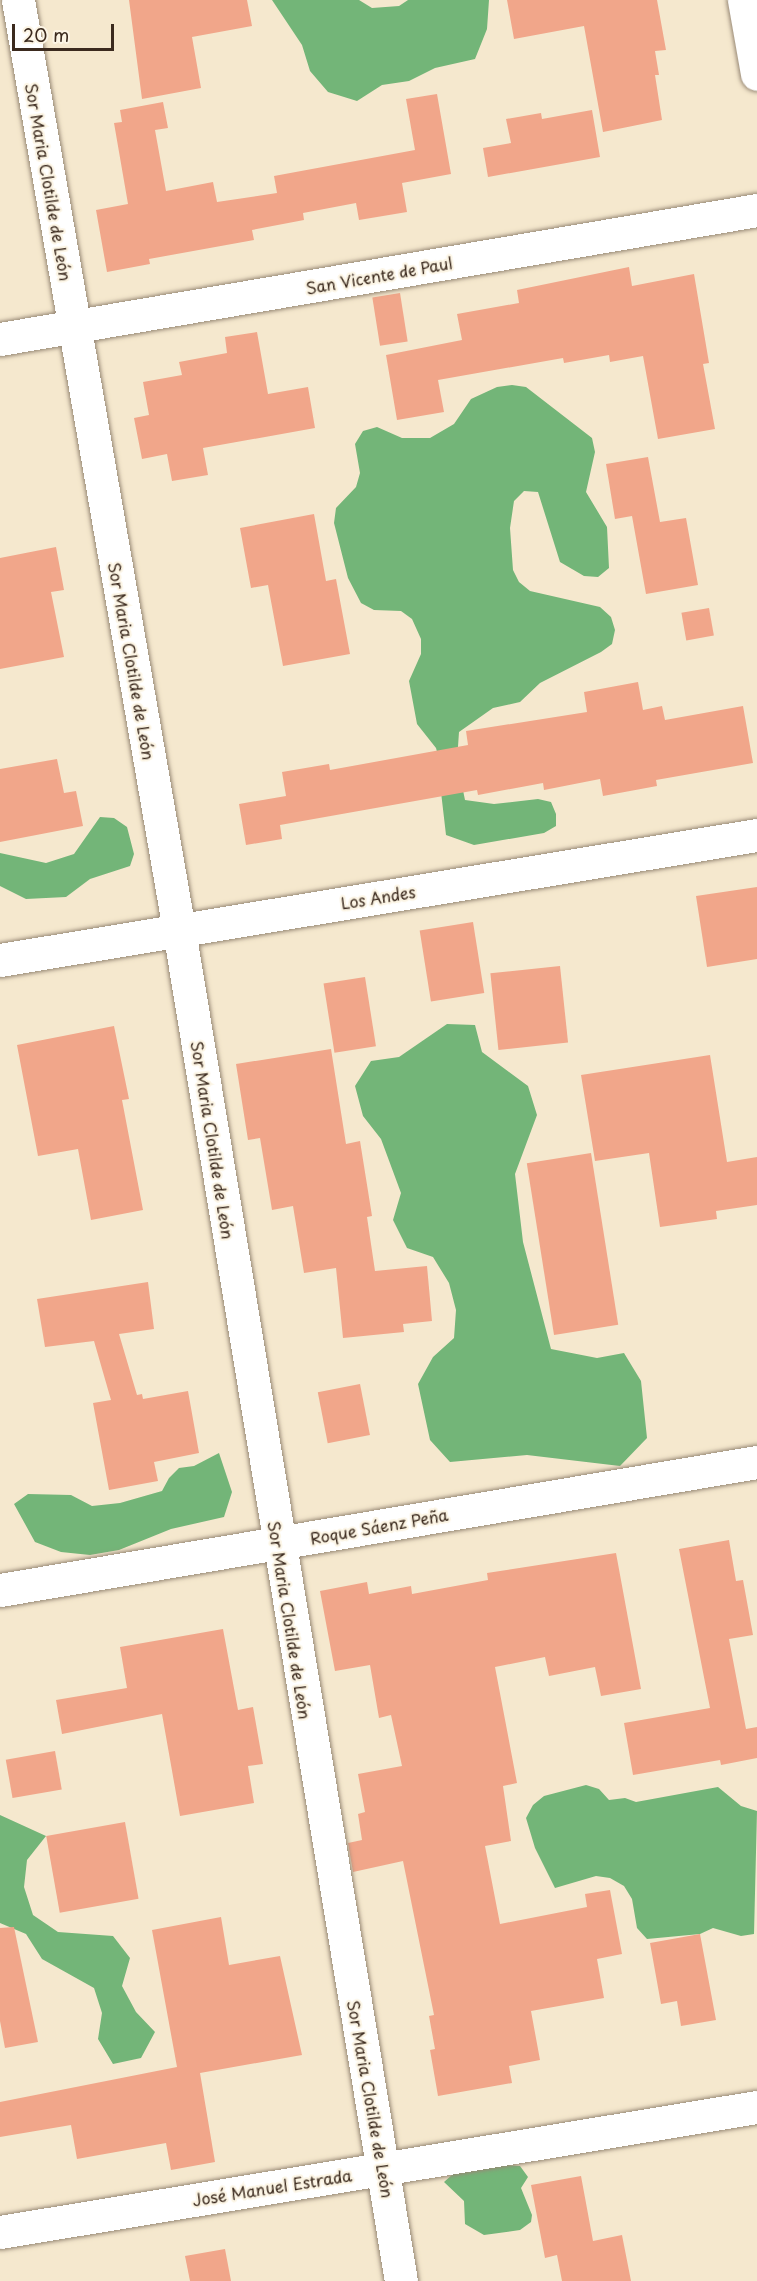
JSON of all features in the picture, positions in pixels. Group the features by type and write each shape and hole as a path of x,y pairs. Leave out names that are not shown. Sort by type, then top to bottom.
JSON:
{"street":[{"name":"Sor Maria Clotilde de León","path":"18,0 179,930 401,2281"},
{"path":"744,0 757,75"},
{"name":"San Vicente de Paul","path":"0,339 757,210"},
{"name":"Los Andes","path":"0,960 757,835"},
{"name":"Roque Sáenz Peña","path":"0,1590 757,1462"},
{"name":"José Manuel Estrada","path":"0,2232 757,2107"}],"green space":[{"path":"272,0 359,0 372,8 399,6 408,0 489,0 487,29 475,59 435,68 409,81 382,85 357,101 328,92 310,71 302,45"},
{"path":"512,385 526,387 592,438 595,452 586,492 607,527 609,568 598,577 584,576 560,562 538,492 524,491 514,501 510,528 513,570 519,582 530,591 600,607 611,617 615,630 612,644 601,652 540,683 520,702 493,708 459,732 457,761 465,800 494,804 538,799 551,802 556,814 556,826 544,833 474,845 446,835 441,792 444,778 436,748 417,724 409,681 421,654 421,639 412,619 401,611 374,610 361,603 348,578 334,523 336,508 356,487 360,473 355,444 363,431 377,427 402,438 430,438 454,424 471,399 497,387"},
{"path":"100,817 114,818 127,827 134,854 130,866 90,879 66,897 26,899 0,886 0,853 46,863 74,854"},
{"path":"447,1024 475,1025 482,1052 528,1086 537,1115 515,1174 523,1242 551,1349 597,1358 624,1353 641,1381 647,1438 620,1466 527,1455 450,1462 430,1440 418,1384 433,1357 454,1338 456,1310 449,1283 433,1257 407,1248 393,1220 401,1193 381,1139 363,1116 355,1086 371,1061 399,1057"},
{"path":"219,1453 232,1492 224,1517 171,1529 119,1550 90,1555 61,1552 35,1542 14,1504 28,1494 71,1495 92,1506 120,1503 162,1491 169,1478 179,1468 194,1466"},
{"path":"586,1785 599,1789 609,1800 625,1798 636,1802 718,1787 741,1806 757,1811 754,1934 741,1936 713,1928 700,1934 647,1939 637,1928 632,1899 624,1886 610,1878 596,1876 555,1888 535,1848 526,1818 533,1805 544,1796"},
{"path":"0,1815 46,1836 27,1860 24,1887 33,1915 58,1932 113,1936 130,1958 122,1986 136,2012 155,2032 141,2058 113,2064 98,2039 102,2013 94,1988 42,1959 26,1934 0,1923"},
{"path":"491,2164 520,2166 528,2177 521,2188 532,2215 531,2222 520,2230 484,2235 465,2224 464,2201 444,2182 454,2173"}],"building":[{"path":"129,0 247,0 252,26 192,37 201,88 142,99"},
{"path":"507,0 657,0 666,50 655,51 659,75 655,75 662,120 603,132 584,26 514,39"},
{"path":"437,94 451,174 402,183 407,212 359,220 356,203 303,213 304,220 252,230 254,240 149,259 150,264 107,272 96,210 128,204 114,123 122,122 120,110 163,102 168,128 155,130 166,191 213,182 217,202 277,193 274,176 415,150 406,99"},
{"path":"592,110 600,157 488,177 483,148 511,143 506,119 541,113 542,119"},
{"path":"629,267 632,286 694,274 709,363 703,364 715,429 658,439 643,356 610,362 609,355 564,363 563,358 438,380 444,412 397,420 386,355 462,340 457,314 519,303 517,290"},
{"path":"400,293 408,341 380,346 372,297"},
{"path":"257,332 268,394 308,387 315,428 203,448 208,475 172,481 167,454 142,459 134,418 149,415 143,382 182,375 179,362 227,353 225,337"},
{"path":"648,457 660,522 686,518 698,585 646,594 632,516 615,519 606,464"},
{"path":"314,514 326,581 336,579 350,654 283,666 268,585 251,588 240,528"},
{"path":"56,547 64,590 51,592 64,657 0,669 0,558"},
{"path":"709,608 714,636 686,640 681,613"},
{"path":"638,682 643,710 662,706 665,720 743,706 753,763 656,780 657,786 603,796 600,779 544,790 543,783 478,795 477,790 280,825 282,839 246,845 239,804 286,796 282,772 329,764 330,770 468,745 466,731 587,712 584,692"},
{"path":"57,759 64,793 76,791 83,826 0,842 0,769"},
{"path":"757,887 757,959 707,967 696,896"},
{"path":"473,922 484,993 431,1002 420,930"},
{"path":"560,966 568,1043 498,1050 490,973"},
{"path":"365,977 376,1046 334,1053 324,984"},
{"path":"114,1026 129,1099 122,1100 143,1210 91,1220 78,1149 38,1156 17,1045"},
{"path":"331,1049 346,1144 360,1141 372,1216 367,1217 375,1271 427,1266 432,1321 403,1324 404,1332 343,1338 336,1268 304,1273 293,1206 272,1210 260,1138 248,1140 236,1064"},
{"path":"710,1055 727,1162 757,1157 757,1205 716,1211 717,1219 660,1227 649,1153 595,1161 581,1075"},
{"path":"591,1153 618,1325 554,1335 527,1163"},
{"path":"148,1282 154,1329 119,1334 137,1395 142,1394 143,1399 188,1391 199,1453 154,1462 158,1481 109,1490 93,1403 111,1400 94,1341 45,1347 37,1299"},
{"path":"360,1384 370,1435 328,1443 318,1392"},
{"path":"729,1540 736,1581 743,1580 753,1635 729,1639 746,1729 757,1727 757,1758 721,1765 720,1760 633,1775 624,1723 710,1708 679,1549"},
{"path":"616,1553 641,1689 601,1696 595,1667 549,1676 545,1657 495,1667 517,1783 503,1786 511,1841 485,1846 500,1924 587,1907 585,1894 610,1890 622,1954 597,1959 604,1998 531,2011 540,2060 509,2066 512,2083 438,2096 430,2050 435,2049 429,2016 434,2015 403,1861 353,1872 348,1843 362,1840 358,1814 365,1812 358,1774 402,1766 391,1715 379,1718 370,1665 335,1671 320,1591 367,1582 369,1594 411,1586 412,1594 488,1580 487,1573"},
{"path":"223,1629 238,1710 253,1707 263,1764 248,1766 254,1803 180,1816 162,1714 62,1734 56,1700 127,1688 120,1647"},
{"path":"55,1751 62,1789 13,1798 6,1760"},
{"path":"125,1822 139,1899 60,1913 46,1836"},
{"path":"221,1917 229,1965 280,1956 302,2055 200,2073 215,2162 171,2170 166,2143 77,2159 71,2125 0,2137 0,2102 177,2067 152,1930"},
{"path":"14,1927 38,2042 5,2048 0,2021 0,1928"},
{"path":"700,1934 716,2020 681,2026 677,2001 661,2004 650,1943"},
{"path":"581,2176 593,2241 622,2235 631,2281 562,2281 557,2255 545,2258 531,2185"},
{"path":"225,2249 231,2281 190,2281 185,2256"}]}
